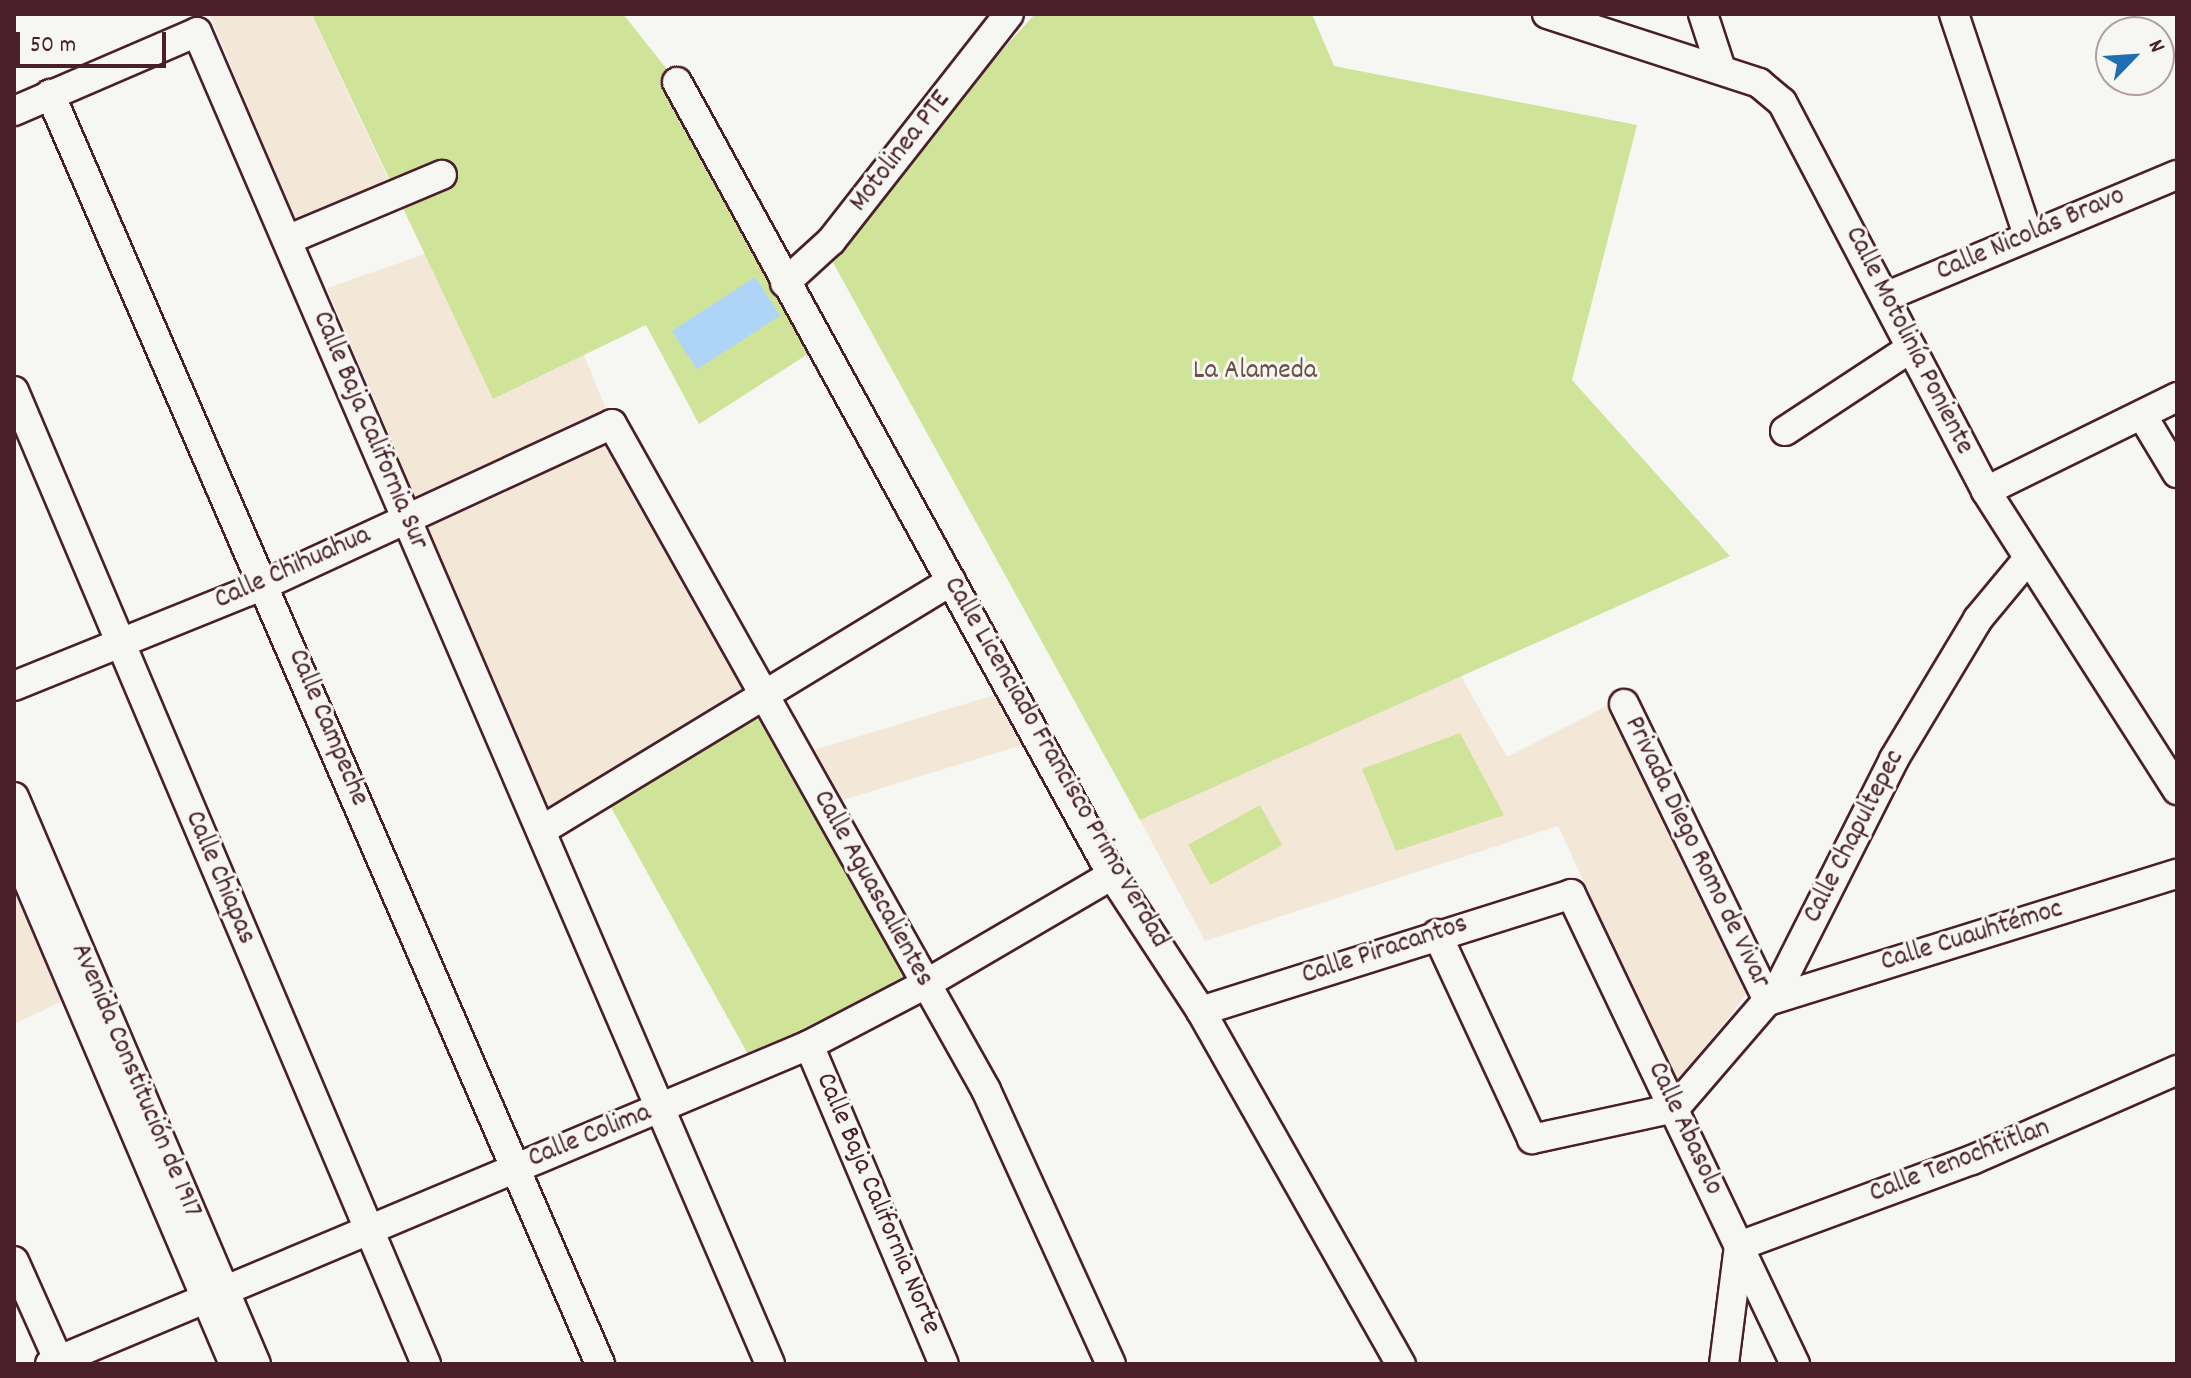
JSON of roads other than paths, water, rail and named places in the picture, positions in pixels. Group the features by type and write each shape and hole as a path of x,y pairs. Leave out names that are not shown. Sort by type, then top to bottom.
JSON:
{"street":[{"name":"Motolinea PTE","path":"785,283 831,241 1009,14"},
{"name":"Calle Motolinía Poniente","path":"1547,14 1721,69 1771,91 1782,102 1986,491 2027,560 2177,790"},
{"path":"1703,14 1721,69"},
{"path":"1954,14 2028,235"},
{"name":"Calle Baja California Sur","path":"50,94 197,32 770,1364"},
{"name":"Calle Licenciado Francisco Primo Verdad","path":"677,82 1112,875 1201,1011 1401,1364"},
{"path":"14,111 50,94"},
{"name":"Calle Campeche","path":"50,94 266,584 600,1364"},
{"path":"287,240 442,175"},
{"name":"Calle Nicolás Bravo","path":"1885,297 2177,175"},
{"path":"1785,431 1911,348"},
{"name":"Calle Chiapas","path":"14,391 426,1364"},
{"path":"1986,491 2177,397"},
{"path":"2142,415 2177,473"},
{"name":"Calle Chihuahua","path":"14,686 266,584 612,424"},
{"name":"Calle Aguascalientes","path":"612,424 924,985 986,1090 1111,1364"},
{"name":"Calle Chapultepec","path":"1675,1108 1768,1001 1894,759 1978,619 2027,560"},
{"path":"542,830 951,581"},
{"name":"Privada Diego Romo de Vivar","path":"1624,704 1768,1001"},
{"name":"Avenida Constitución de 1917","path":"14,797 216,1296 234,1364"},
{"name":"Avenida Constitución de 1917","path":"14,848 216,1296 256,1364"},
{"name":"Calle Cuauhtémoc","path":"1768,1001 2177,874"},
{"name":"Calle Colima","path":"56,1363 216,1296 368,1227 809,1045 924,985 1112,875"},
{"name":"Calle Piracantos","path":"1201,1011 1571,894"},
{"name":"Calle Abasolo","path":"1571,894 1795,1364"},
{"path":"1437,934 1532,1139 1675,1108"},
{"name":"Calle Baja California Norte","path":"809,1045 944,1364"},
{"name":"Calle Tenochtitlan","path":"1739,1246 1972,1160 2177,1070"},
{"path":"1724,1364 1739,1246"},
{"path":"14,1261 56,1363"}],"water":[{"path":"755,277 780,316 697,369 672,331"}],"park label":[{"name":"La Alameda","path":"1255,372"}]}
